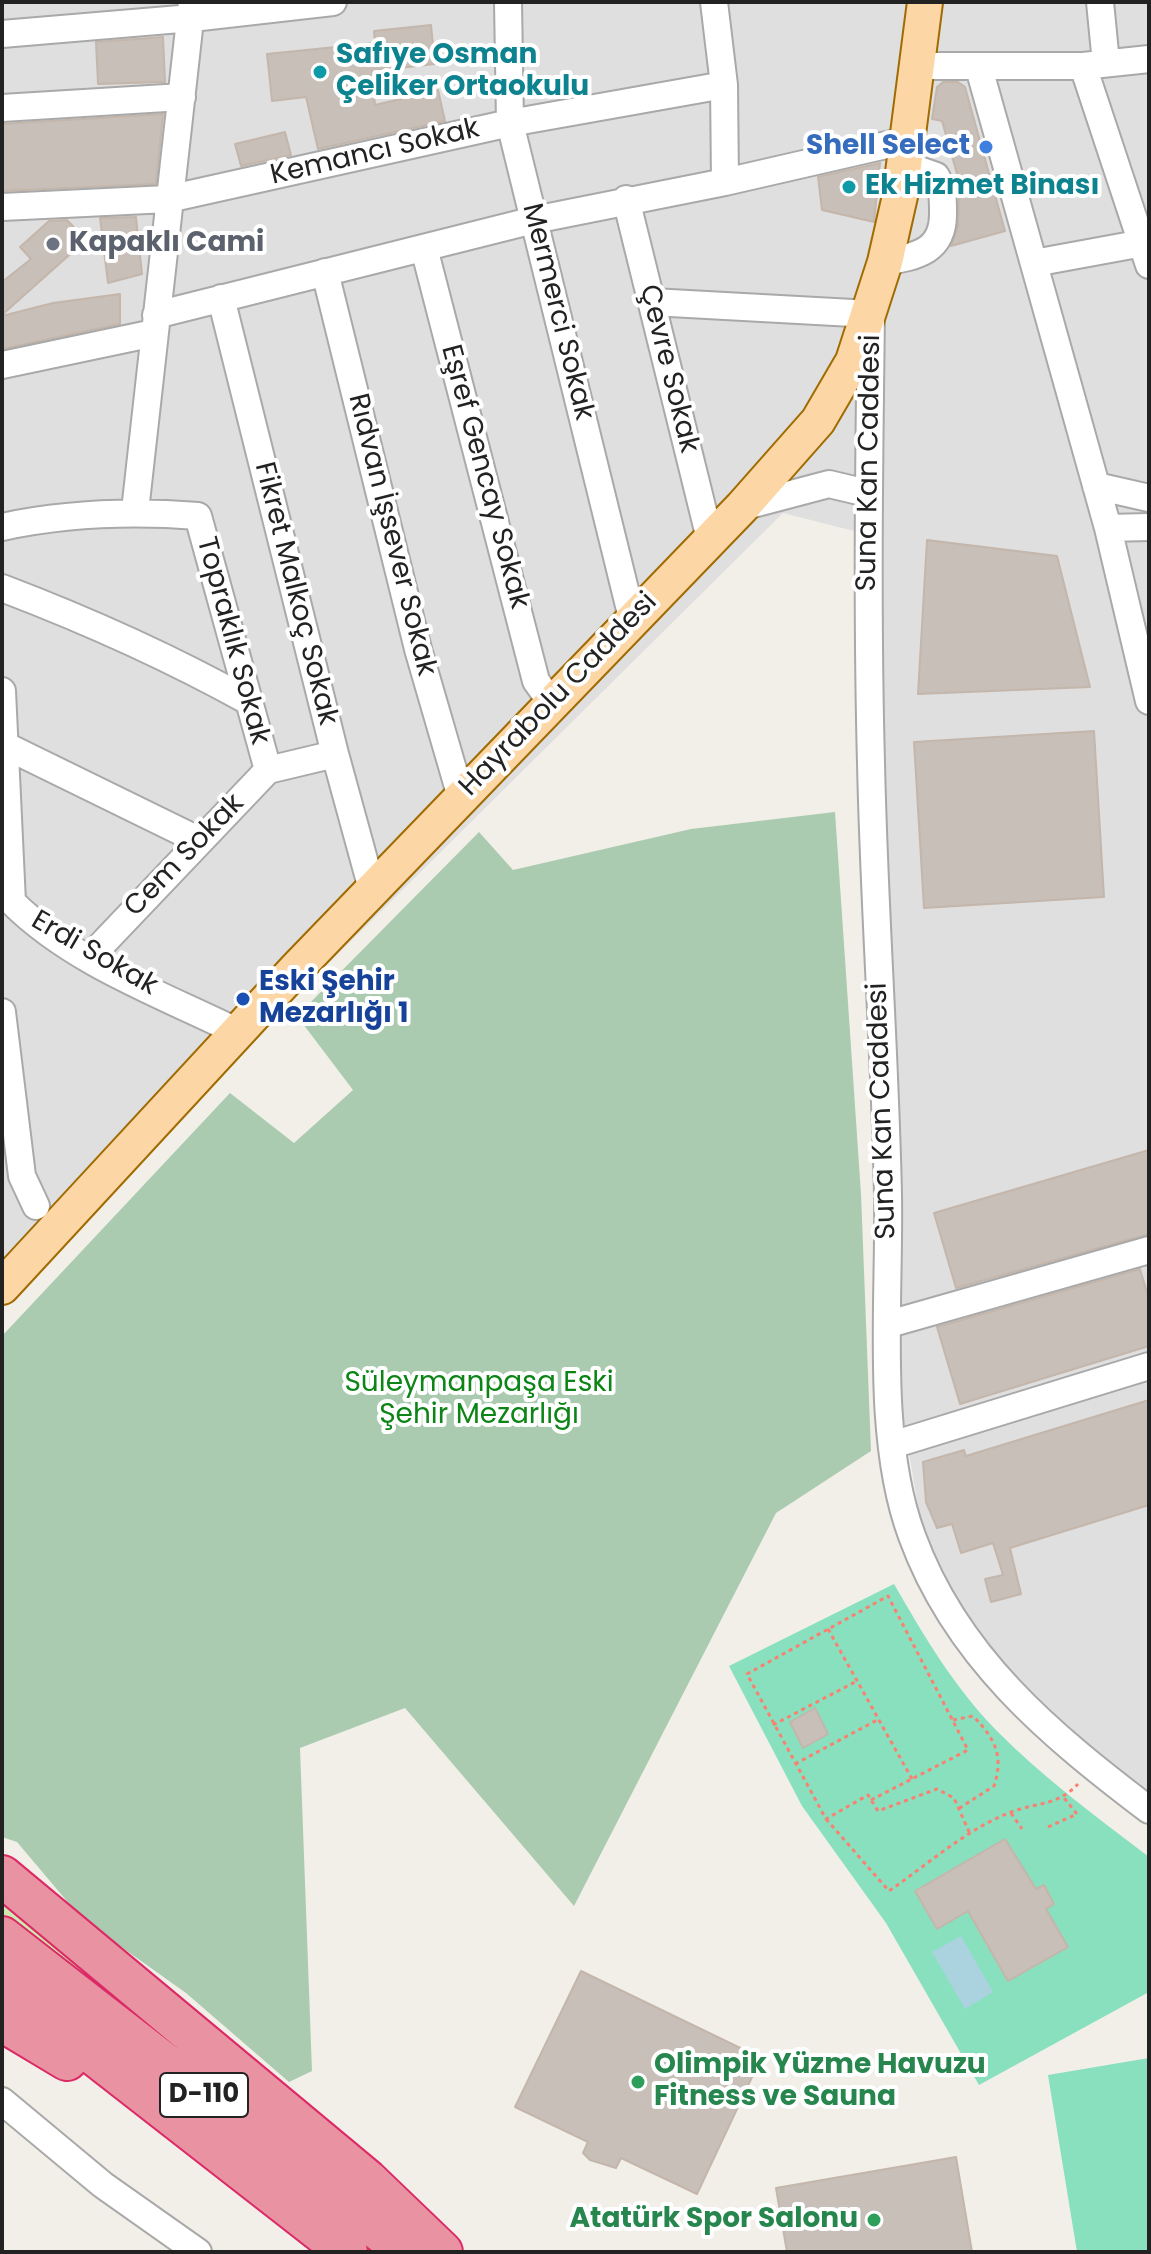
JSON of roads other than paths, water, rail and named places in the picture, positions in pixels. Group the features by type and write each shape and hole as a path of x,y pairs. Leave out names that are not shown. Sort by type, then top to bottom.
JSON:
{"highway":[{"path":"2,1876 358,2173 442,2252"},
{"name":"D-110","path":"2,1937 407,2252"},
{"name":"D-110","path":"2,1983 347,2252"},
{"path":"2,2021 123,2094 160,2105"}],"main road":[{"name":"Hayrabolu Caddesi","path":"2,1287 372,889 742,507 818,421 853,361 871,314 885,262 920,66 925,2"}],"street":[{"path":"2,34 192,10 333,2"},
{"name":"Mermerci Sokak","path":"508,2 510,123 632,618"},
{"path":"714,2 724,85 725,182"},
{"path":"1034,263 1146,254 1094,64 1100,2"},
{"path":"135,511 168,199 192,10"},
{"path":"920,66 979,68 1149,59"},
{"path":"979,68 1108,528 1149,701"},
{"name":"Kemancı Sokak","path":"2,207 168,199 510,123 724,85"},
{"path":"2,108 182,97"},
{"path":"2,365 155,324 221,298 534,220 626,199 906,152 936,176 942,187 944,228 935,246 916,256 885,262"},
{"name":"Çevre Sokak","path":"626,199 710,539"},
{"name":"Eşref Gencay Sokak","path":"424,248 536,681 551,702"},
{"name":"Rıdvan İşsever Sokak","path":"325,272 418,649 461,797"},
{"name":"Fikret Malkoç Sokak","path":"221,298 335,754 372,889"},
{"path":"652,302 871,314"},
{"name":"Suna Kan Caddesi","path":"871,314 867,493 871,780 888,1195 892,1445 899,1496 913,1539 959,1631 1020,1704 1149,1810"},
{"path":"742,507 829,484 867,493"},
{"path":"1096,486 1149,498"},
{"name":"Topraklık Sokak","path":"2,527 31,520 135,511 198,516 268,770"},
{"path":"1108,528 1149,527"},
{"path":"2,588 82,620 200,674 248,701"},
{"name":"Erdi Sokak","path":"2,691 6,746 6,867 12,902 39,929 89,958 240,1033"},
{"path":"6,746 198,840"},
{"name":"Cem Sokak","path":"89,958 198,840 268,770 335,754"},
{"path":"2,1012 22,1176 36,1206"},
{"path":"889,1324 1149,1250"},
{"path":"892,1445 1149,1366"},
{"path":"2,2101 103,2185 198,2252"}],"water":[{"path":"961,1936 993,1992 965,2009 932,1952"}],"place":[{"name":"Safıye Osman Çeliker Ortaokulu","path":"320,72"},
{"name":"Shell Select","path":"986,147"},
{"name":"Ek Hizmet Binası","path":"849,187"},
{"name":"Kapaklı Cami","path":"53,244"},
{"name":"Eski Şehir Mezarlığı 1","path":"243,999"},
{"name":"Olimpik Yüzme Havuzu Fitness ve Sauna","path":"638,2082"},
{"name":"Atatürk Spor Salonu","path":"874,2220"}],"park label":[{"name":"Süleymanpaşa Eski Şehir Mezarlığı","path":"479,1400"}]}
